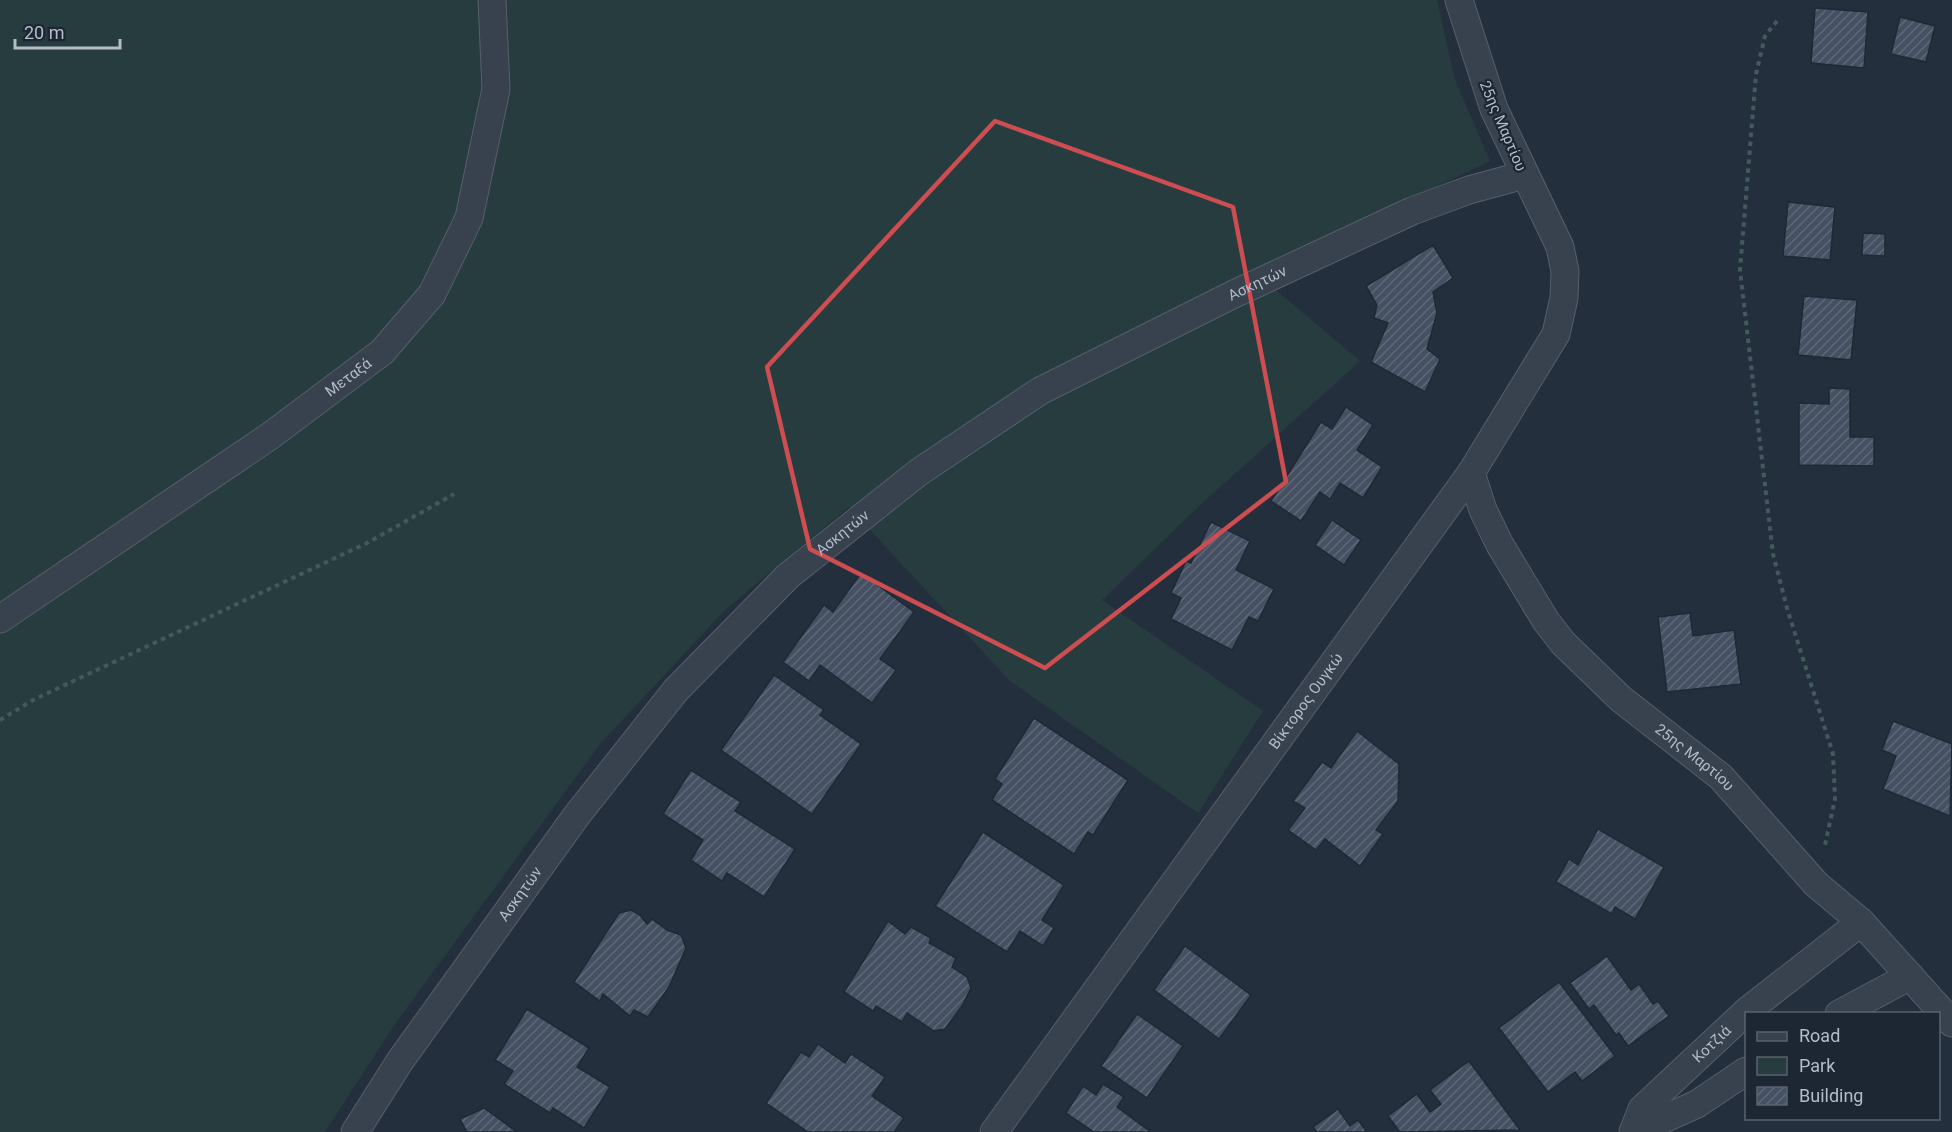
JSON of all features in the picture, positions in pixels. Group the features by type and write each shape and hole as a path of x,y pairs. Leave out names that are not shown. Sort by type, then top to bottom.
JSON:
{"street":[{"name":"Μεταξά","path":"0,619 270,436 382,352 432,294 469,218 496,89 492,0"},
{"name":"25ης Μαρτίου","path":"1459,0 1494,109 1560,247"},
{"name":"Ασκητών","path":"356,1132 400,1061 577,815 676,690 788,576 918,472 1040,392 1234,294 1412,211 1469,190 1524,175"},
{"name":"Βίκτορος Ουγκώ","path":"994,1132 1471,472 1556,333 1564,298 1565,271 1560,247"},
{"name":"25ης Μαρτίου","path":"1471,472 1483,510 1500,545 1546,621 1563,643 1621,699 1721,777 1816,884 1861,922 1952,1023"},
{"name":"Κοτζιά","path":"1746,1012 1861,922"},
{"path":"1843,1012 1910,976"},
{"name":"Κοτζιά","path":"1635,1131 1642,1109 1745,1013"},
{"path":"1635,1131 1697,1104 1745,1072"}],"path":[{"path":"1777,21 1765,36 1756,74 1740,270 1773,554 1787,608 1833,754 1835,799 1816,884"},
{"path":"0,720 33,700 367,543 454,494"}],"highlighted area":[{"path":"995,121 1233,207 1286,482 1045,668 810,549 767,367"}],"green space":[{"path":"0,0 1437,0 1455,80 1490,161 1257,274 1360,361 1199,506 1102,600 1263,711 1198,813 1010,681 849,507 725,610 600,744 395,1024 325,1132 0,1132"}],"building":[{"path":"1815,8 1868,12 1864,68 1811,63"},
{"path":"1900,17 1935,26 1926,62 1891,54"},
{"path":"1788,202 1835,207 1830,260 1783,256"},
{"path":"1863,233 1885,234 1885,256 1862,255"},
{"path":"1433,245 1453,278 1433,292 1437,313 1427,349 1440,359 1425,392 1371,362 1388,323 1374,318 1377,305 1366,286"},
{"path":"1804,296 1857,300 1851,360 1798,355"},
{"path":"1829,388 1850,389 1850,437 1874,437 1874,466 1799,465 1799,403 1829,404"},
{"path":"1346,407 1373,425 1357,450 1382,467 1363,498 1340,483 1330,499 1320,492 1301,521 1271,501 1321,422 1332,429"},
{"path":"1332,520 1361,540 1344,565 1315,545"},
{"path":"1211,522 1250,541 1236,570 1274,589 1258,621 1249,617 1232,650 1171,619 1181,598 1171,593 1186,561 1191,563"},
{"path":"861,573 914,612 880,659 896,670 872,703 820,665 809,681 783,662 824,605 833,612"},
{"path":"1690,613 1693,636 1734,630 1741,684 1667,692 1658,617"},
{"path":"774,675 824,710 820,715 861,744 812,814 721,750"},
{"path":"1034,718 1128,780 1093,835 1088,832 1074,854 992,800 1002,784 995,779"},
{"path":"1893,721 1952,744 1950,816 1883,789 1896,756 1882,750"},
{"path":"1357,731 1399,764 1398,801 1376,830 1383,834 1360,866 1325,839 1316,850 1288,830 1305,808 1293,801 1322,762 1331,768"},
{"path":"691,770 741,802 735,811 795,849 764,897 727,873 722,881 691,860 703,840 663,814"},
{"path":"1598,829 1664,867 1635,919 1615,907 1612,914 1556,882 1569,859 1578,865"},
{"path":"983,832 1064,885 1042,920 1054,928 1043,946 1020,931 1007,952 935,906"},
{"path":"631,910 640,915 647,924 652,919 667,930 681,935 686,948 669,987 648,1017 634,1010 630,1016 603,994 600,1001 574,982 619,913"},
{"path":"888,921 905,934 911,927 931,938 929,943 956,958 952,967 967,977 971,988 962,1006 945,1029 934,1031 907,1013 902,1022 876,1006 873,1011 844,992"},
{"path":"1185,946 1251,995 1219,1039 1154,990"},
{"path":"1607,956 1631,990 1639,984 1653,1004 1658,1001 1669,1016 1628,1046 1619,1033 1616,1035 1594,1005 1589,1009 1570,983"},
{"path":"1559,982 1615,1056 1582,1081 1575,1072 1548,1092 1499,1028"},
{"path":"527,1009 589,1048 577,1067 610,1087 584,1128 553,1108 550,1113 504,1084 513,1071 495,1060"},
{"path":"1137,1014 1183,1046 1147,1098 1101,1066"},
{"path":"818,1044 845,1063 851,1054 885,1077 872,1096 904,1118 894,1132 808,1132 766,1103 801,1052 809,1057"},
{"path":"1469,1061 1520,1130 1400,1132 1388,1116 1417,1094 1430,1112 1441,1104 1430,1090"},
{"path":"1103,1084 1124,1097 1117,1107 1151,1132 1094,1132 1066,1113 1083,1086 1096,1095"},
{"path":"484,1108 517,1132 467,1132 460,1119"},
{"path":"1338,1109 1350,1126 1358,1120 1367,1132 1317,1132 1313,1127"}]}
